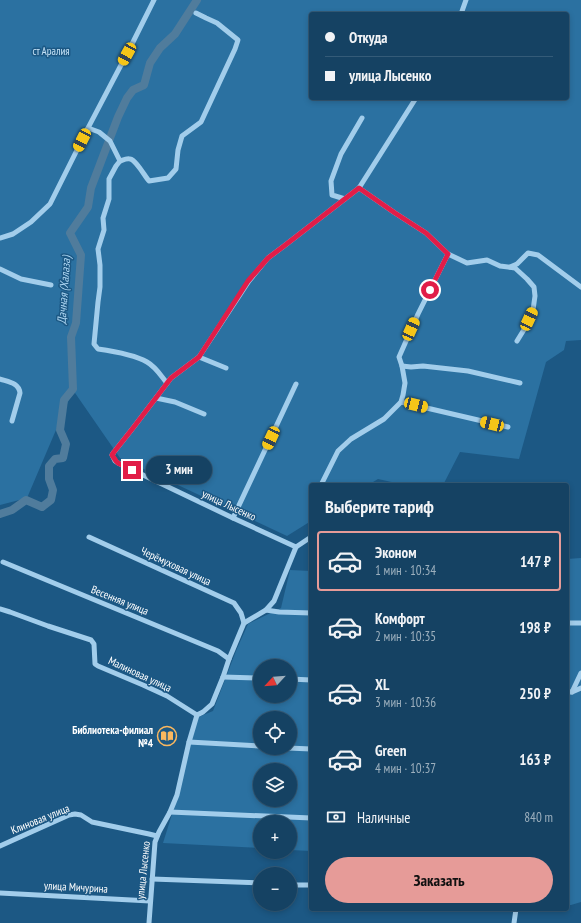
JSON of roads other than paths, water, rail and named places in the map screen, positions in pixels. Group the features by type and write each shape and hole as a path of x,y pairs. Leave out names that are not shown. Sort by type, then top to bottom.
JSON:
{"street":[{"path":"0,238 13,234 31,222 50,204 154,0"},
{"path":"462,12 466,0"},
{"path":"167,383 153,366 147,362 134,356 98,349 94,344 100,287 98,249 104,230 103,218 109,199 109,179 116,166 120,161 129,159 135,161 143,175 149,181 168,178 176,169 178,150 182,136 201,122 235,49 238,40 217,22 196,13"},
{"name":"улица Лысенко","path":"296,547 118,463 112,455 171,378 199,357 248,281 268,258 359,188 415,100"},
{"path":"345,200 332,195 331,181 341,154 362,118"},
{"path":"88,128 99,132 110,141 120,161"},
{"path":"359,188 426,233 448,254 466,263 487,260 500,266 515,268 527,279 534,287 535,296 533,310 517,341"},
{"path":"510,267 517,264 528,253 538,254 581,287"},
{"path":"323,483 338,451 351,439 384,419 401,402 404,383 402,366 398,357 448,254"},
{"path":"0,269 21,279 51,285"},
{"path":"199,357 226,368"},
{"path":"402,366 423,366 468,371 520,383"},
{"path":"0,379 17,385 20,390 12,421"},
{"path":"233,518 296,384"},
{"path":"156,398 175,402 204,414"},
{"path":"401,402 508,427"},
{"name":"Черёмуховая улица","path":"89,537 234,603 241,613 244,623"},
{"path":"197,715 212,704 244,623 266,610 274,601 296,547 309,538"},
{"name":"Весенняя улица","path":"3,562 218,651 229,659"},
{"name":"Малиновая улица","path":"0,609 91,640 94,644 95,664 167,696 197,715"},
{"path":"266,610 309,613"},
{"path":"569,623 581,623"},
{"path":"570,692 581,673"},
{"path":"223,677 253,678"},
{"path":"297,679 309,680"},
{"path":"570,692 581,688"},
{"name":"улица Лысенко","path":"149,923 155,842 177,795 189,742 197,715"},
{"path":"189,742 253,746"},
{"path":"297,748 309,749"},
{"path":"170,812 309,818"},
{"name":"Клиновая улица","path":"0,846 69,815 76,814 81,815 92,822 157,836"},
{"path":"152,879 253,883"},
{"path":"297,885 309,886"},
{"name":"улица Мичурина","path":"0,893 150,901"},
{"path":"514,923 516,911"}],"waterway":[{"name":"Дачная (Халаза)","path":"0,514 12,510 26,500 42,507 51,500 53,490 49,479 49,466 55,459 63,458 66,444 60,430 64,400 73,389 71,337 76,323 81,255 70,233 88,207 91,188 118,117 127,98 133,90 144,85 150,63 160,48 175,34 197,0"}],"place":[{"name":"Библиотека-филиал №4","path":"167,736"}],"park label":[{"name":"ст Аралия","path":"51,51"}]}
